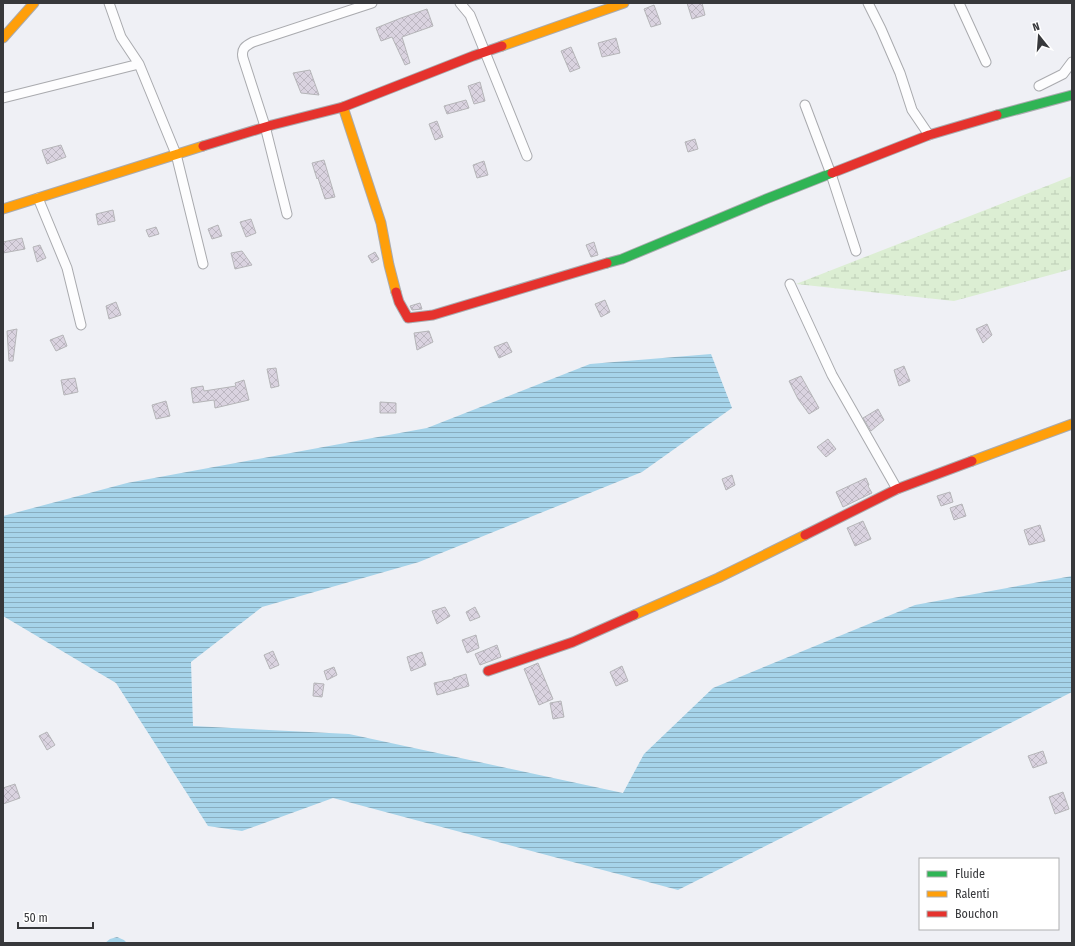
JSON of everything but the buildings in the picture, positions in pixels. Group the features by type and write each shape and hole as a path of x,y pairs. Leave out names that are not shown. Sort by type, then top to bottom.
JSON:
{"street":[{"path":"3,38 34,3"},
{"path":"109,3 121,37 138,64 176,154 203,264"},
{"path":"287,214 265,126 242,58 242,52 244,48 253,42 372,3"},
{"path":"460,3 470,15 527,156"},
{"path":"3,209 265,126 321,111 343,107 485,52 624,3"},
{"path":"868,3 900,72 912,110 929,135"},
{"path":"959,3 986,62"},
{"path":"1039,86 1063,74 1072,62"},
{"path":"3,98 138,64"},
{"path":"343,107 381,223 389,265 399,302 408,318 433,315 622,259 766,199 929,135 1072,95"},
{"path":"805,105 831,174 856,251"},
{"path":"38,198 67,268 81,325"},
{"path":"790,284 832,375 897,489"},
{"path":"488,671 573,642 657,606 718,578 897,489 1072,424"}],"green space":[{"path":"1072,176 1072,269 954,301 796,284"}],"water":[{"path":"711,354 732,408 642,472 419,562 262,607 191,662 193,726 349,734 623,793 644,754 713,688 915,605 1072,576 1072,692 678,890 333,798 242,831 208,826 116,683 3,616 3,516 127,483 427,428 590,364"},
{"path":"117,937 127,943 105,943 110,939"}],"traffic: fast":[{"path":"997,115 1072,95"},
{"path":"607,263 622,259 832,173"}],"traffic: slow":[{"path":"3,38 34,3"},
{"path":"502,46 624,3"},
{"path":"343,107 381,223 396,292"},
{"path":"3,209 203,146"},
{"path":"972,461 1072,424"},
{"path":"634,615 718,578 805,535"}],"traffic: jam":[{"path":"203,146 272,125 343,107 502,46"},
{"path":"832,173 929,135 997,115"},
{"path":"396,292 399,302 408,318 433,315 607,263"},
{"path":"805,535 897,489 972,461"},
{"path":"488,671 573,642 634,615"}]}
